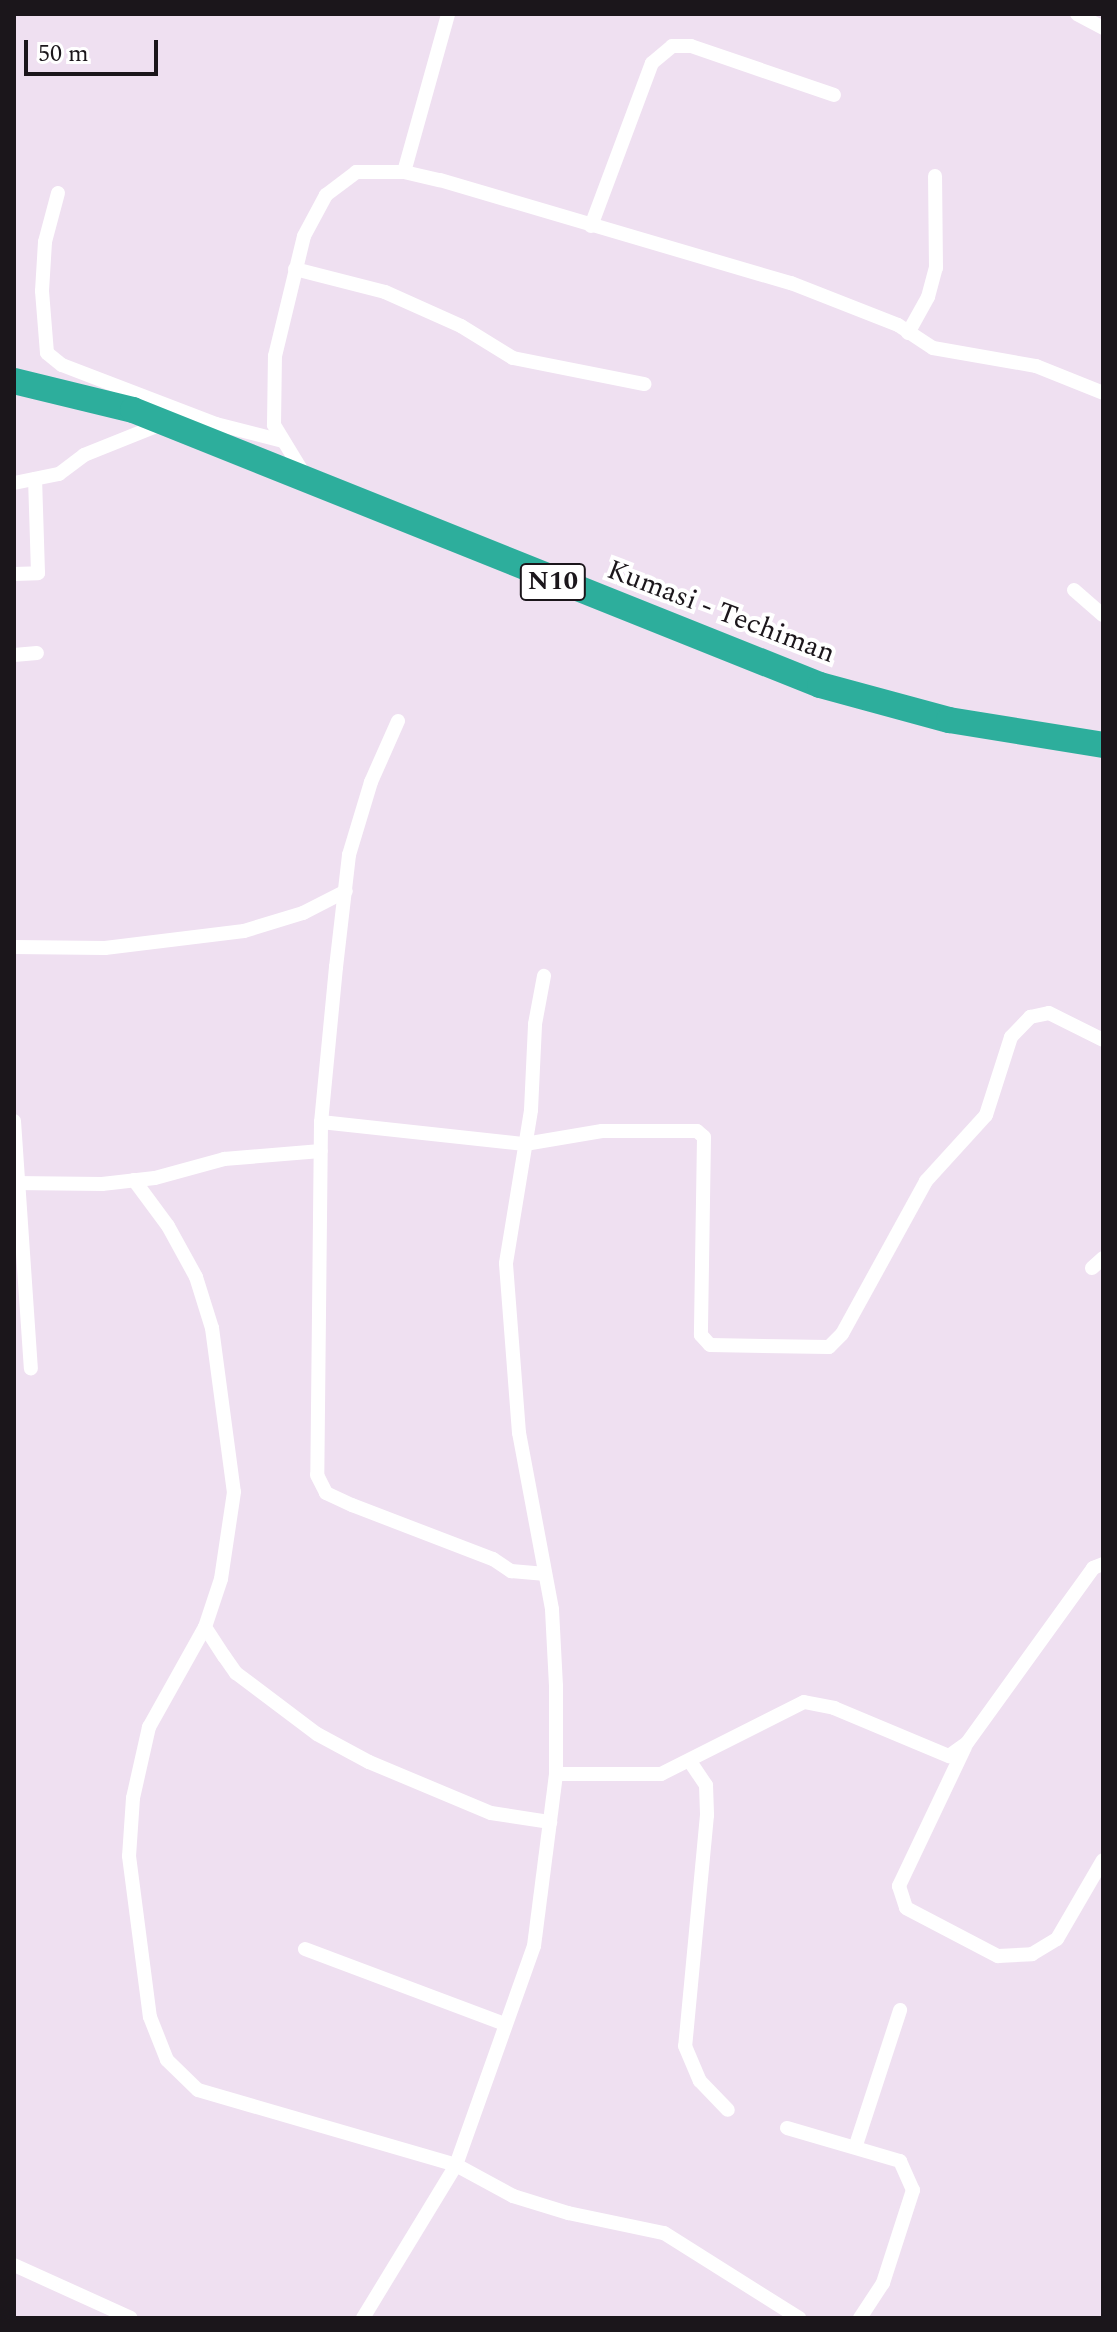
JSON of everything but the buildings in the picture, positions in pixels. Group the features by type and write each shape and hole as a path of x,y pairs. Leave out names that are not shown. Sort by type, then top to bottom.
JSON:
{"highway":[{"name":"Kumasi - Techiman","path":"14,381 90,397 165,423 646,620 863,699 974,725 1103,745"}],"street":[{"path":"404,172 448,14"},
{"path":"1077,14 1103,28"},
{"path":"591,226 652,63 672,46 691,46 834,95"},
{"path":"371,507 307,484 274,425 271,394 295,269 314,214 341,181 356,172 404,172 791,283 947,353 1036,366 1103,393"},
{"path":"908,333 928,297 936,268 935,176"},
{"path":"58,193 45,242 42,291 47,353 62,365 216,424 283,441"},
{"path":"295,269 385,292 461,326 513,358 644,384"},
{"path":"14,483 59,474 84,455 165,423"},
{"path":"14,574 38,573 35,479"},
{"path":"1074,590 1103,615"},
{"path":"14,655 37,653"},
{"path":"398,721 371,782 349,855 321,1122 315,1439 317,1475 326,1493 444,1544 493,1559 511,1571 543,1574"},
{"path":"14,947 105,948 244,931 303,913 346,891"},
{"path":"363,2318 456,2165 534,1946 556,1774 552,1609 526,1486 506,1289 544,976"},
{"path":"321,1122 525,1144 602,1131 702,1133 701,1335 710,1345 829,1347 842,1334 926,1181 986,1115 1011,1037 1030,1017 1049,1013 1103,1040"},
{"path":"14,1121 31,1368"},
{"path":"16,1183 134,1180 224,1159 321,1151"},
{"path":"134,1180 168,1226 189,1264 212,1328 234,1492 221,1579 205,1627 149,1727 133,1798 129,1856 150,2017 167,2060 198,2090 456,2165 513,2196 664,2233 799,2318"},
{"path":"1103,1564 1093,1568 967,1743 899,1886 906,1908 998,1956 1032,1954 1057,1939 1103,1860"},
{"path":"205,1627 236,1673 317,1734 491,1813 550,1822"},
{"path":"556,1774 641,1776 691,1763 749,1725 804,1702 826,1705 949,1756 967,1743"},
{"path":"691,1763 706,1785 707,1815 685,2046 700,2081 728,2110"},
{"path":"305,1949 505,2024"},
{"path":"856,2145 900,2010"},
{"path":"787,2128 856,2145 900,2161 913,2190 883,2283 860,2318"},
{"path":"14,2265 131,2318"}]}
